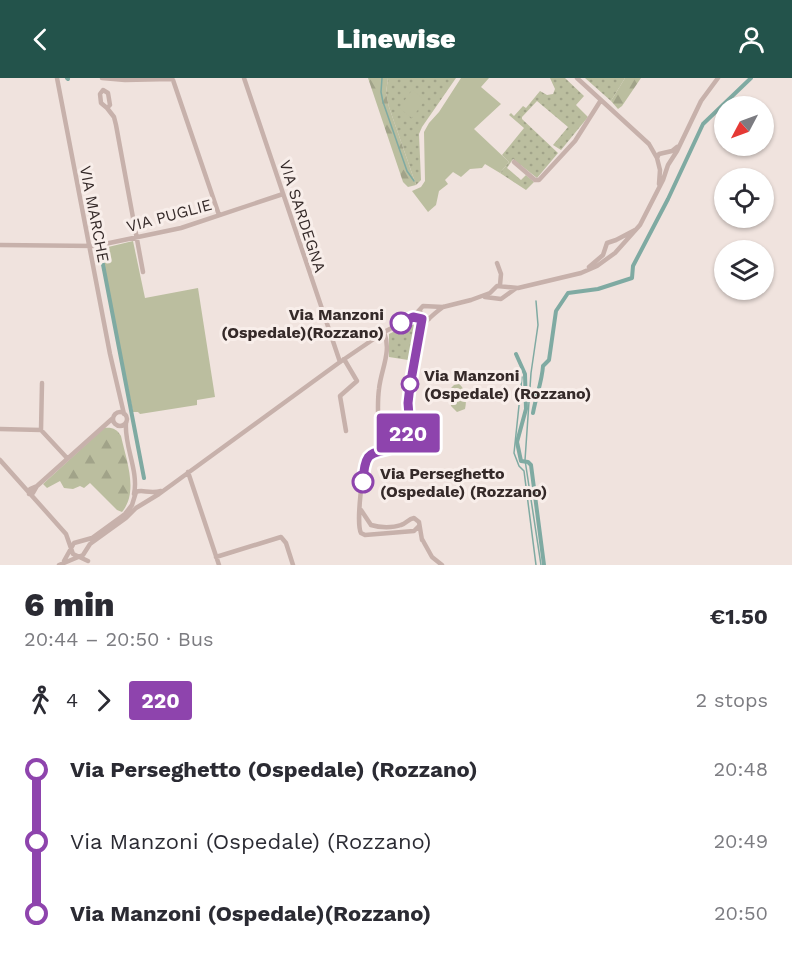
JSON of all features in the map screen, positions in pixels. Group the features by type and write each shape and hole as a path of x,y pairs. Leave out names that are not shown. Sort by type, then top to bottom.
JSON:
{"street":[{"name":"VIA MARCHE","path":"57,78 118,395"},
{"path":"143,272 114,117 100,100 103,90 102,78 172,79 219,215"},
{"name":"VIA SARDEGNA","path":"244,78 342,361 357,381 340,396 346,430"},
{"path":"577,78 664,153 668,163"},
{"path":"657,158 675,149 704,93 716,78"},
{"path":"103,90 111,99 107,108"},
{"path":"514,162 535,180 539,180 575,141 601,100"},
{"path":"644,138 657,158 661,172 659,186"},
{"path":"60,564 84,554 90,544 126,518 136,507 164,490 384,332 413,317 424,306 442,307 488,297 501,299 518,288 597,266 633,235 680,142"},
{"path":"658,164 664,166 668,163"},
{"name":"VIA PUGLIE","path":"0,245 90,246 181,228 283,194"},
{"path":"582,272 601,257 606,243 635,230"},
{"path":"613,241 618,248"},
{"path":"604,249 609,254 613,254"},
{"path":"497,262 505,295"},
{"path":"471,300 495,287 518,288"},
{"path":"493,290 495,298"},
{"path":"429,307 433,311 431,318"},
{"path":"421,328 442,307"},
{"path":"419,526 412,531 367,535 361,533 359,527 366,460 376,451 400,444 407,437 410,428 408,403 421,328 420,310"},
{"path":"413,317 431,318"},
{"path":"379,433 379,389 388,355 387,338 384,332"},
{"path":"42,383 41,430 67,458"},
{"path":"118,395 126,423 126,438 134,475 138,487 148,495 147,501"},
{"path":"118,395 118,407 113,422 126,438"},
{"path":"29,494 30,489 37,486 114,416 124,414"},
{"path":"104,426 118,426 126,423"},
{"path":"0,429 41,430"},
{"path":"0,460 66,534 84,544 90,563"},
{"path":"188,472 219,565"},
{"path":"60,564 73,543 92,538 131,507 134,475"},
{"path":"142,505 135,503 133,496 136,491 152,494 164,490"},
{"path":"361,509 370,524 371,531 367,535"},
{"path":"359,527 363,522 389,527 416,518 422,540"},
{"path":"407,521 407,527 422,540 432,557 442,565"},
{"path":"66,534 73,554 90,563"},
{"path":"216,557 278,537 283,538 293,565"}],"green space":[{"path":"368,78 388,78 386,93 389,107 416,185 408,187 403,182"},
{"path":"388,78 456,78 419,134 421,180 416,185 389,107 386,93"},
{"path":"461,78 489,78 481,87 501,104 474,129 509,162 500,173 485,164 482,168 470,169 461,177 453,172 445,180 448,184 439,191 436,205 428,212 412,191 421,187 425,181 424,132"},
{"path":"550,78 565,78 584,96 576,105 588,117 561,150 553,145 568,127 537,101 522,117 558,153 537,178 513,159 507,168 521,180 526,175 534,182 526,190 500,173 509,162 502,155 524,128 509,115 511,113 514,116 523,106 526,108 540,91 547,95 553,94 555,89"},
{"path":"585,78 625,78 611,101"},
{"path":"625,78 641,78 618,109 611,101"},
{"path":"412,90 425,100 412,118 399,108"},
{"path":"133,241 145,298 198,288 215,397 197,400 197,405 140,414 133,412 100,249"},
{"path":"413,322 416,324 408,360 389,357 389,334"},
{"path":"459,384 465,392 466,402 465,409 457,412 451,406 449,390"},
{"path":"104,428 114,429 121,436 128,465 130,495 122,512 117,510 90,483 84,488 80,486 73,489 64,488 60,481 47,488 43,484"}],"waterway":[{"path":"382,78 383,102 407,171 414,181"},
{"path":"533,413 543,366 549,360 556,311 568,293 598,289 632,278 633,266 703,124 751,78"},
{"path":"100,249 144,478"},
{"path":"536,301 538,325 531,373 525,460 541,565"},
{"path":"516,354 525,374 526,409 517,442 521,461 531,465 544,565"},
{"path":"522,377 514,453 519,466 524,471 536,565"}],"bus line":[{"name":"220","path":"363,482 364,464 369,457 376,451 396,447 407,437 410,428 408,403 415,350 422,319 413,317 401,323"}],"place":[{"name":"Via Manzoni (Ospedale)(Rozzano)","path":"401,323"},
{"name":"Via Manzoni (Ospedale) (Rozzano)","path":"410,384"},
{"name":"Via Perseghetto (Ospedale) (Rozzano)","path":"363,482"}]}
